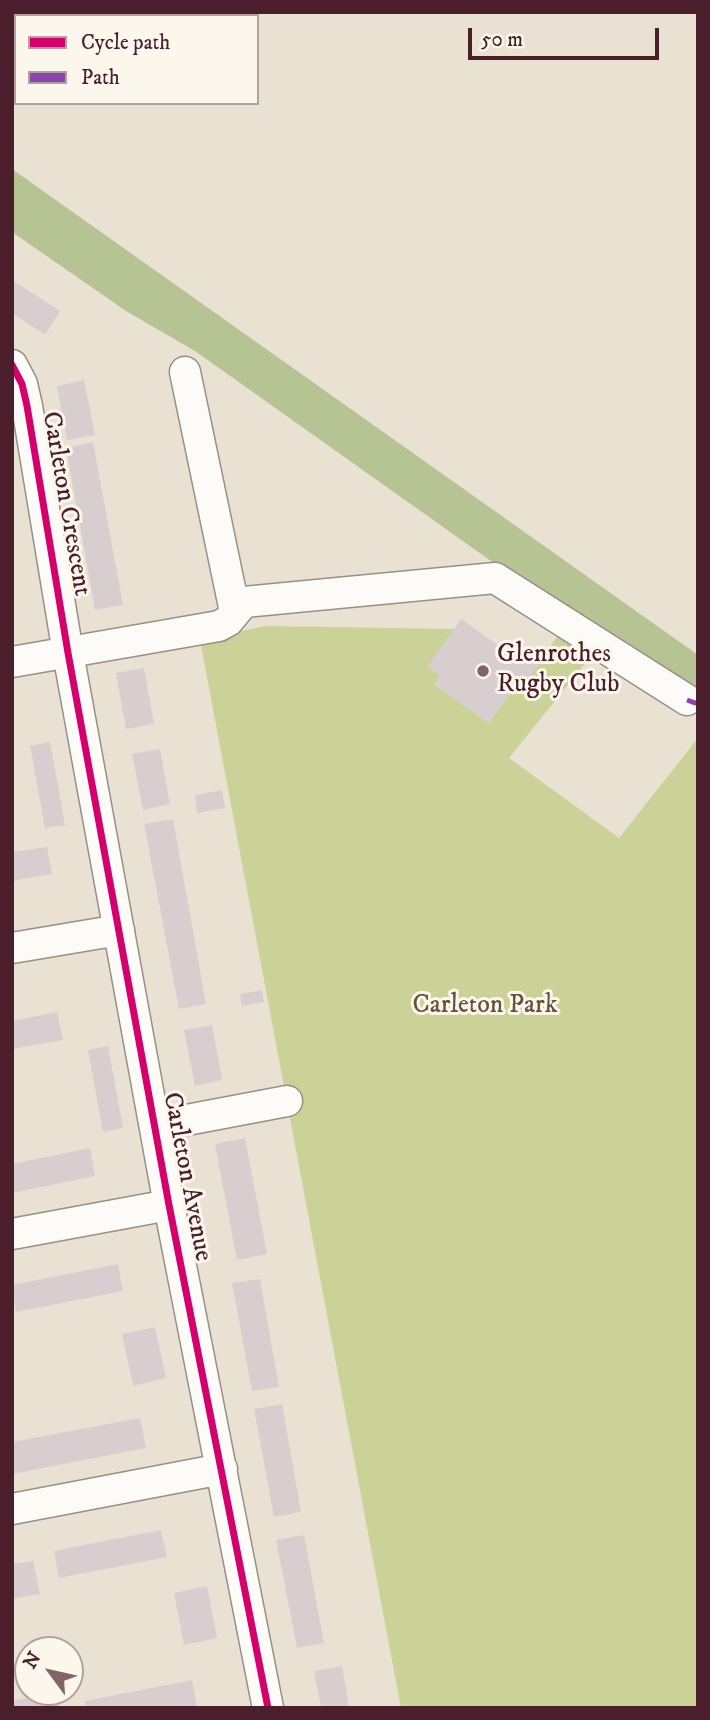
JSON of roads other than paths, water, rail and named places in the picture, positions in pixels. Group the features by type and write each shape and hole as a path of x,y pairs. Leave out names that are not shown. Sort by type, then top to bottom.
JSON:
{"street":[{"name":"Carleton Crescent","path":"12,365 22,384 27,406 68,653"},
{"path":"185,372 235,612"},
{"path":"12,662 219,626 228,621 244,602 495,578 687,700"},
{"name":"Carleton Avenue","path":"68,653 169,1205 268,1708"},
{"path":"12,948 119,930"},
{"path":"155,1126 287,1101"},
{"path":"12,1234 169,1205"},
{"path":"12,1508 222,1469"}],"place":[{"name":"Glenrothes Rugby Club","path":"483,671"}],"park label":[{"name":"Carleton Park","path":"485,1007"}]}
